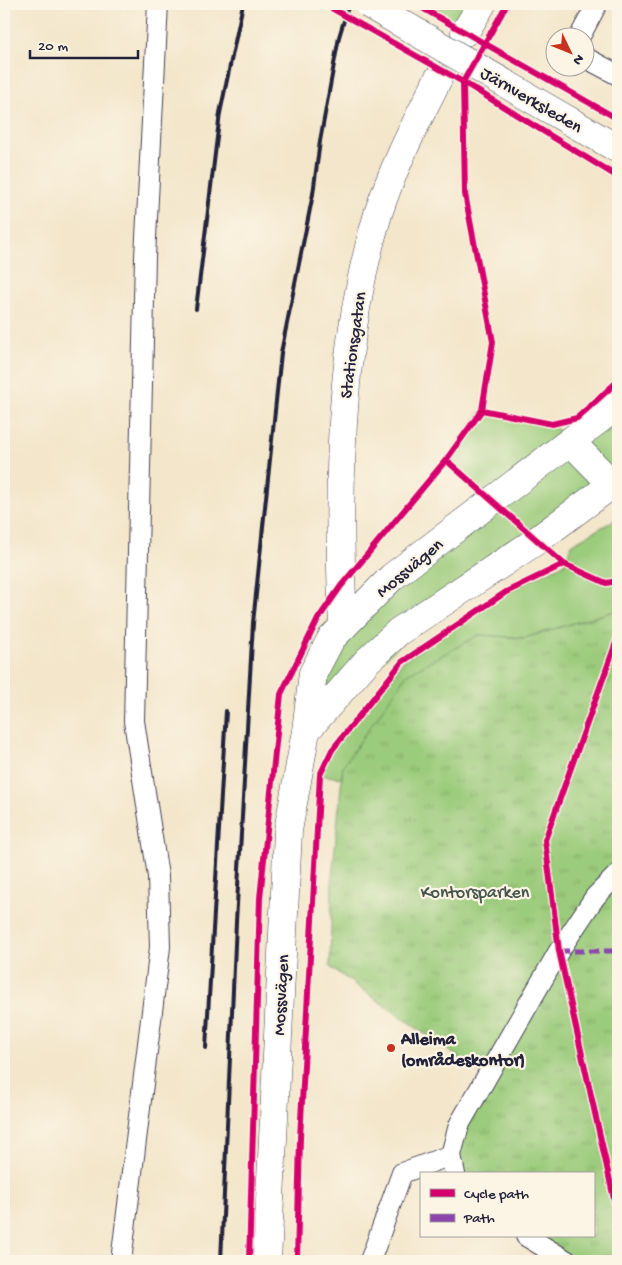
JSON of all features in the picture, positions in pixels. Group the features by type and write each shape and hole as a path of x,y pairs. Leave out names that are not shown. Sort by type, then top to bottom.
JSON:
{"street":[{"name":"Järnverksleden","path":"368,4 618,149"},
{"path":"465,32 482,4"},
{"name":"Stationsgatan","path":"343,627 343,415 358,293 379,213 400,156 438,79"},
{"name":"Mossvägen","path":"267,1261 288,831 306,731 313,672 331,639 392,577 618,405"},
{"path":"306,731 367,661 398,632 536,541 616,485 571,442"}],"lane":[{"path":"121,1261 160,947 158,876 134,721 145,257 158,4"},
{"path":"584,28 597,4"},
{"path":"594,62 618,75"},
{"path":"370,1261 402,1173 453,1164 459,1125 559,951 595,897 618,874"},
{"path":"529,1238 567,1261"}],"green space":[{"path":"415,4 482,4 465,32"},
{"path":"618,405 618,480 463,587 306,731 331,639 492,500 446,460 482,410 552,424 571,442"},
{"path":"618,518 618,610 524,638 479,635 408,674 343,766 342,778 320,775 332,750 402,662 506,592 564,564 572,544"},
{"name":"Kontorsparken","path":"618,610 618,1261 567,1261 529,1238 594,1238 594,1172 455,1172 451,1155 486,1077 330,967 332,879 343,766 407,674 479,635 524,638"}],"railway":[{"path":"196,309 220,113 243,4"},
{"path":"221,1261 236,922 253,623 281,353 313,194 320,141 339,37 349,4"},
{"path":"206,1048 226,711"}],"marked path":[{"path":"559,951 618,951"}],"cycle path":[{"path":"324,4 463,82 618,177"},
{"path":"415,4 618,119"},
{"path":"507,4 463,82 465,194 493,342 482,410 552,424 577,418 618,381"},
{"path":"249,1261 260,898 281,694 318,619 341,586 446,460 482,410"},
{"path":"446,460 564,564 606,583 618,581"},
{"path":"297,1261 300,1138 320,775 332,750 402,662 506,592 564,564"},
{"path":"618,637 545,840 559,951 618,1217"}],"place":[{"name":"Alleima (områdeskontor)","path":"391,1048"}]}
